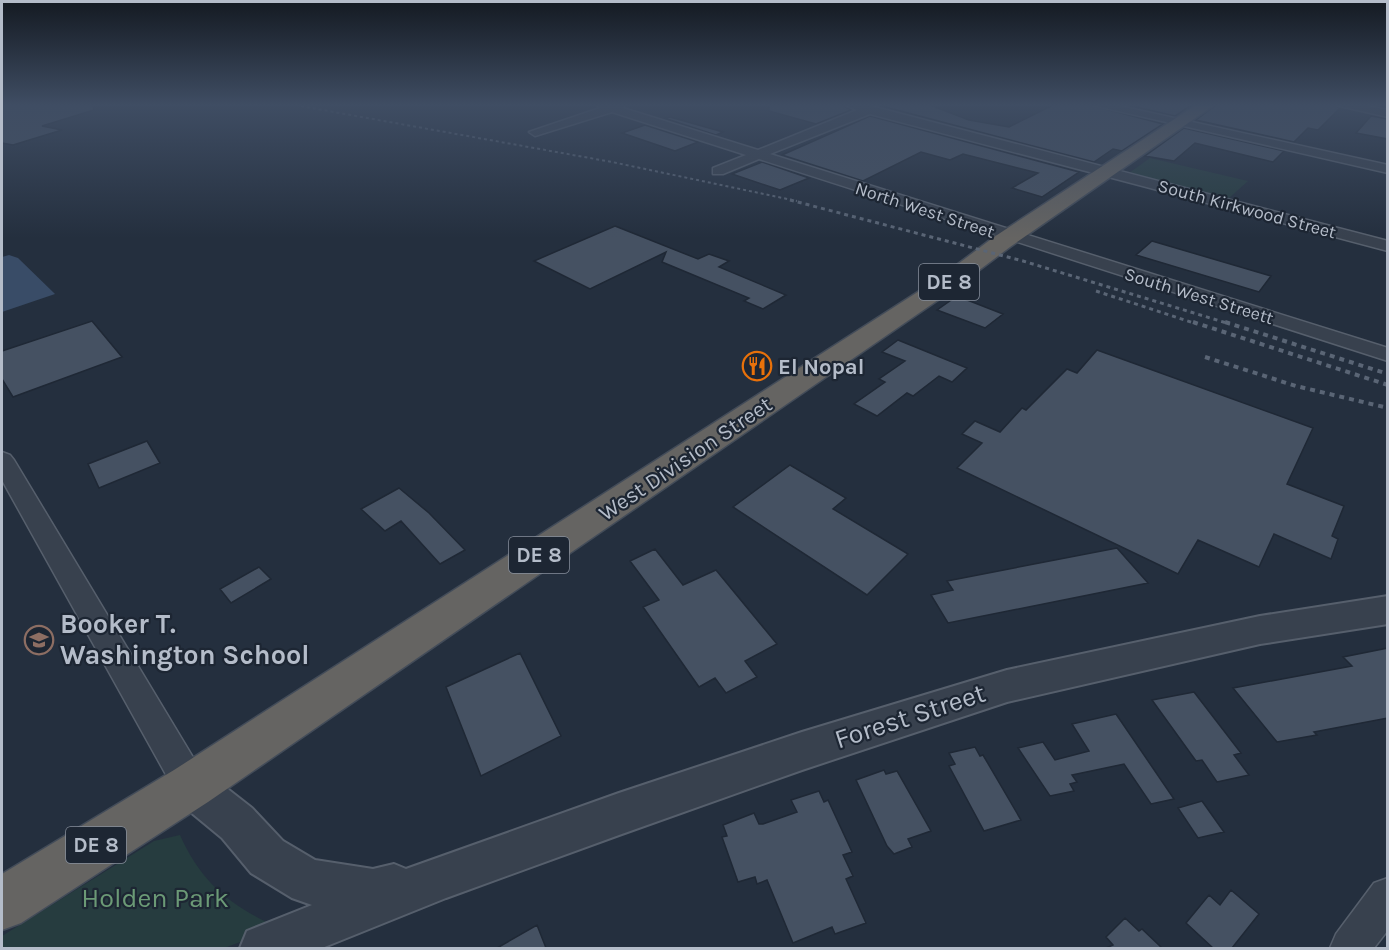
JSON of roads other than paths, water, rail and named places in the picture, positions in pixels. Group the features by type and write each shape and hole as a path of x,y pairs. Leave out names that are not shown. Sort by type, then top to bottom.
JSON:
{"highway":[{"name":"West Division Street","path":"191,786 946,284 1010,237 1141,149"},
{"name":"DE 8","path":"2,904 191,786"}],"street":[{"name":"North West Street","path":"736,149 1010,237"},
{"path":"718,171 772,149"},
{"name":"South Kirkwood Street","path":"1022,149 1388,246"},
{"path":"1299,149 1388,169"},
{"name":"South West Streett","path":"1010,237 1388,356"},
{"path":"2,460 191,786"},
{"name":"Forest Street","path":"264,948 446,876 802,751 1006,686 1260,630 1388,610"},
{"name":"Forest Street","path":"191,786 237,823 267,857 308,882 373,892 446,876"},
{"path":"1350,948 1388,897"}],"water":[{"path":"9,255 18,258 55,294 2,312 2,257"}],"railway":[{"path":"542,149 797,201"},
{"path":"790,200 1023,261 1230,324"},
{"path":"1096,291 1197,324"},
{"path":"1193,322 1388,385"},
{"path":"1225,322 1388,374"},
{"path":"1205,357 1296,386 1388,408"}],"place":[{"name":"El Nopal","path":"757,366"},
{"name":"Booker T. Washington School","path":"39,640"}],"park label":[{"name":"Holden Park","path":"155,898"}]}
